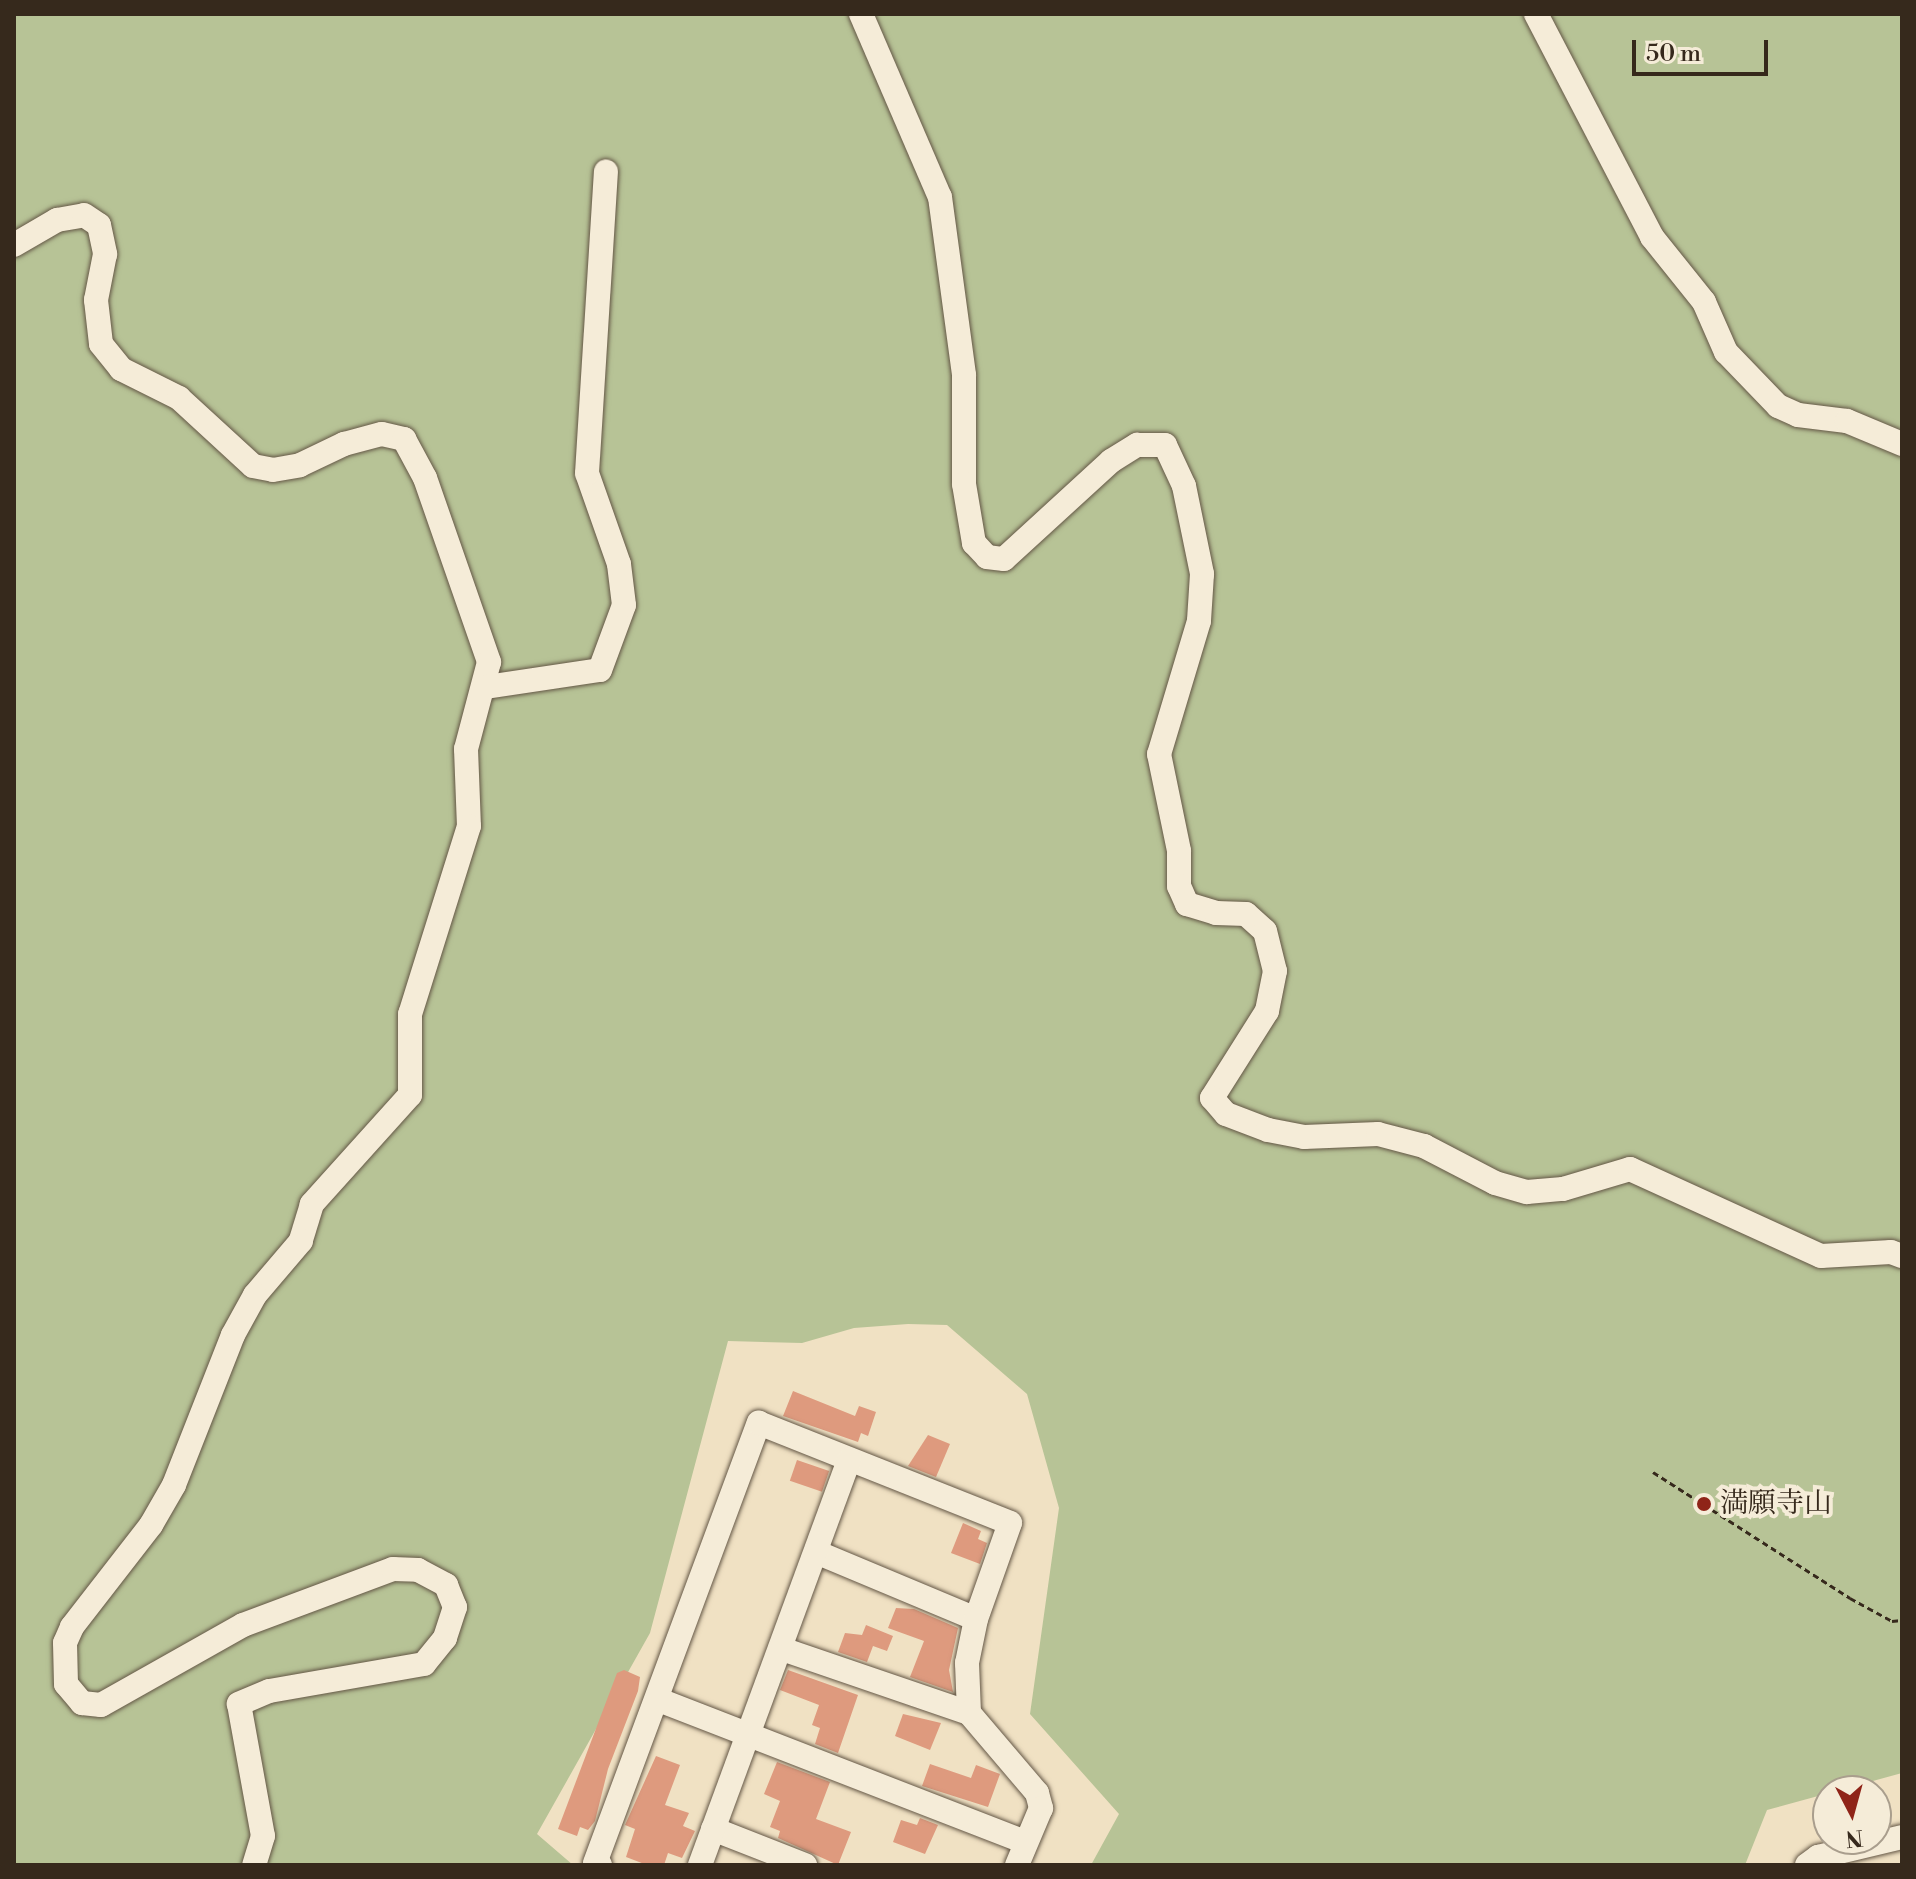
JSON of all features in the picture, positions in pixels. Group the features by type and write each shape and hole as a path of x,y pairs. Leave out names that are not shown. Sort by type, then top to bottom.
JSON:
{"street":[{"path":"861,14 940,195 964,375 964,484 974,543 987,557 1004,559 1111,461 1137,445 1165,445 1184,486 1202,574 1199,621 1159,754 1179,851 1179,886 1187,904 1216,913 1246,914 1256,922 1270,939 1275,971 1267,1011 1212,1098 1226,1114 1268,1130 1304,1137 1378,1134 1424,1146 1495,1183 1527,1192 1563,1189 1630,1169 1678,1187 1821,1256 1902,1256"},
{"path":"1536,14 1652,237 1704,302 1726,352 1778,406 1798,415 1847,421 1902,444"},
{"path":"486,687 600,670 624,605 619,564 587,473 606,172"},
{"path":"14,245 57,220 84,215 99,225 105,254 96,300 101,344 121,369 179,398 253,466 273,470 300,465 344,444 382,434 404,439 420,467 489,662 486,687 466,749 469,826 410,1014 410,1095 312,1204 301,1241 255,1295 233,1335 174,1485 151,1525 72,1627 65,1643 66,1684 82,1703 101,1705 243,1625 393,1569 418,1570 446,1585 455,1607 445,1638 424,1664 269,1691 239,1704 263,1836 254,1865"},
{"path":"600,1865 595,1863 659,1700 759,1423 1010,1523 976,1619 967,1663 969,1713"},
{"path":"700,1865 849,1460"},
{"path":"816,1552 976,1619"},
{"path":"659,1700 1021,1854 1041,1808 1037,1793 969,1713 782,1649"},
{"path":"713,1829 805,1865"},
{"path":"1807,1865 1818,1857 1902,1837"}],"path":[{"path":"1653,1472 1850,1598 1892,1621 1902,1620"}],"green space":[{"path":"14,14 1902,14 1902,1773 1892,1776 1812,1775 1812,1798 1767,1810 1745,1865 1091,1865 1119,1814 1030,1714 1059,1508 1027,1394 947,1325 908,1324 854,1328 802,1343 728,1341 650,1633 537,1834 573,1865 14,1865"}],"building":[{"path":"793,1391 855,1416 859,1406 876,1412 868,1436 861,1433 858,1442 783,1416"},
{"path":"928,1435 950,1444 936,1477 908,1466"},
{"path":"797,1460 829,1471 822,1492 790,1481"},
{"path":"963,1523 981,1531 978,1539 987,1543 980,1564 951,1553"},
{"path":"896,1608 914,1609 958,1628 949,1670 953,1692 910,1677 924,1641 888,1628"},
{"path":"866,1625 893,1636 887,1651 873,1646 867,1662 838,1652 845,1633 862,1635"},
{"path":"624,1670 640,1677 638,1691 608,1769 595,1821 588,1830 580,1827 577,1836 558,1829 617,1673"},
{"path":"788,1670 858,1695 838,1753 815,1744 820,1728 812,1725 819,1705 780,1690"},
{"path":"903,1714 941,1723 930,1750 895,1736"},
{"path":"656,1756 680,1765 665,1805 689,1813 683,1826 695,1831 682,1858 668,1853 664,1865 647,1865 626,1857 635,1829 625,1825"},
{"path":"777,1762 830,1782 816,1819 851,1832 838,1865 778,1838 780,1831 770,1827 780,1801 764,1794"},
{"path":"930,1764 971,1778 976,1765 1000,1774 988,1807 922,1786"},
{"path":"920,1818 938,1825 925,1854 893,1842 901,1820 917,1825"}],"place":[{"name":"満願寺山","path":"1704,1504"}]}
